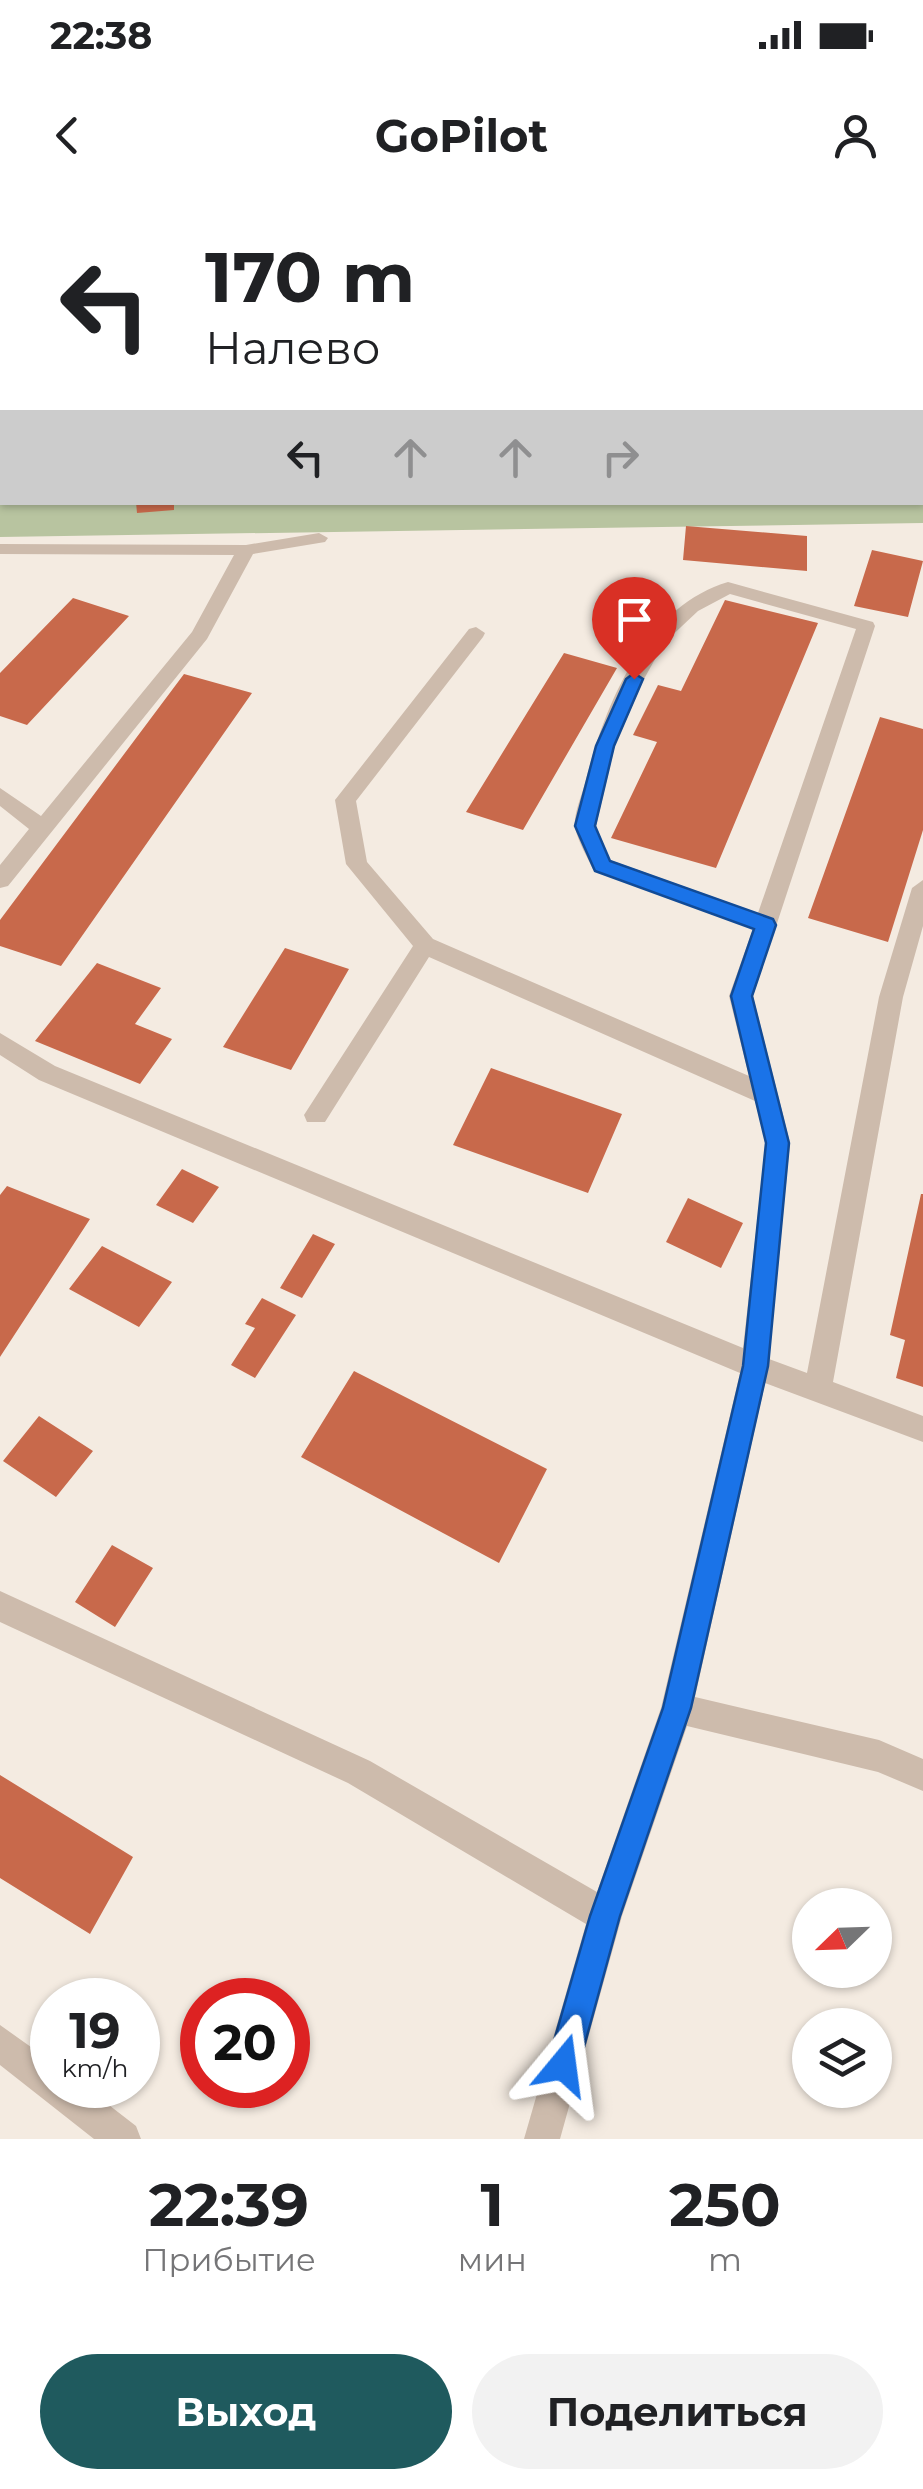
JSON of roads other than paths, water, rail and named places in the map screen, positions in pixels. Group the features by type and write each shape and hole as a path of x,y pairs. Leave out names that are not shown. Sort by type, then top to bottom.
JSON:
{"lane":[{"path":"0,549 246,550 319,538"},
{"path":"0,880 200,635 246,550"},
{"path":"542,2139 605,1916 677,1708 756,1366 778,1143 742,996 766,925 866,626 728,588 691,607 656,638 605,746 585,826 602,866 766,925"},
{"path":"476,632 345,800 357,864 426,946 765,1094"},
{"path":"0,795 42,828"},
{"path":"818,1390 891,996 923,888"},
{"path":"316,1116 426,946"},
{"path":"0,1042 47,1073 756,1366 923,1429"},
{"path":"0,1606 358,1772 605,1916"},
{"path":"677,1708 879,1756 923,1776"},
{"path":"0,2042 30,2066"},
{"path":"84,2108 123,2139"}]}
